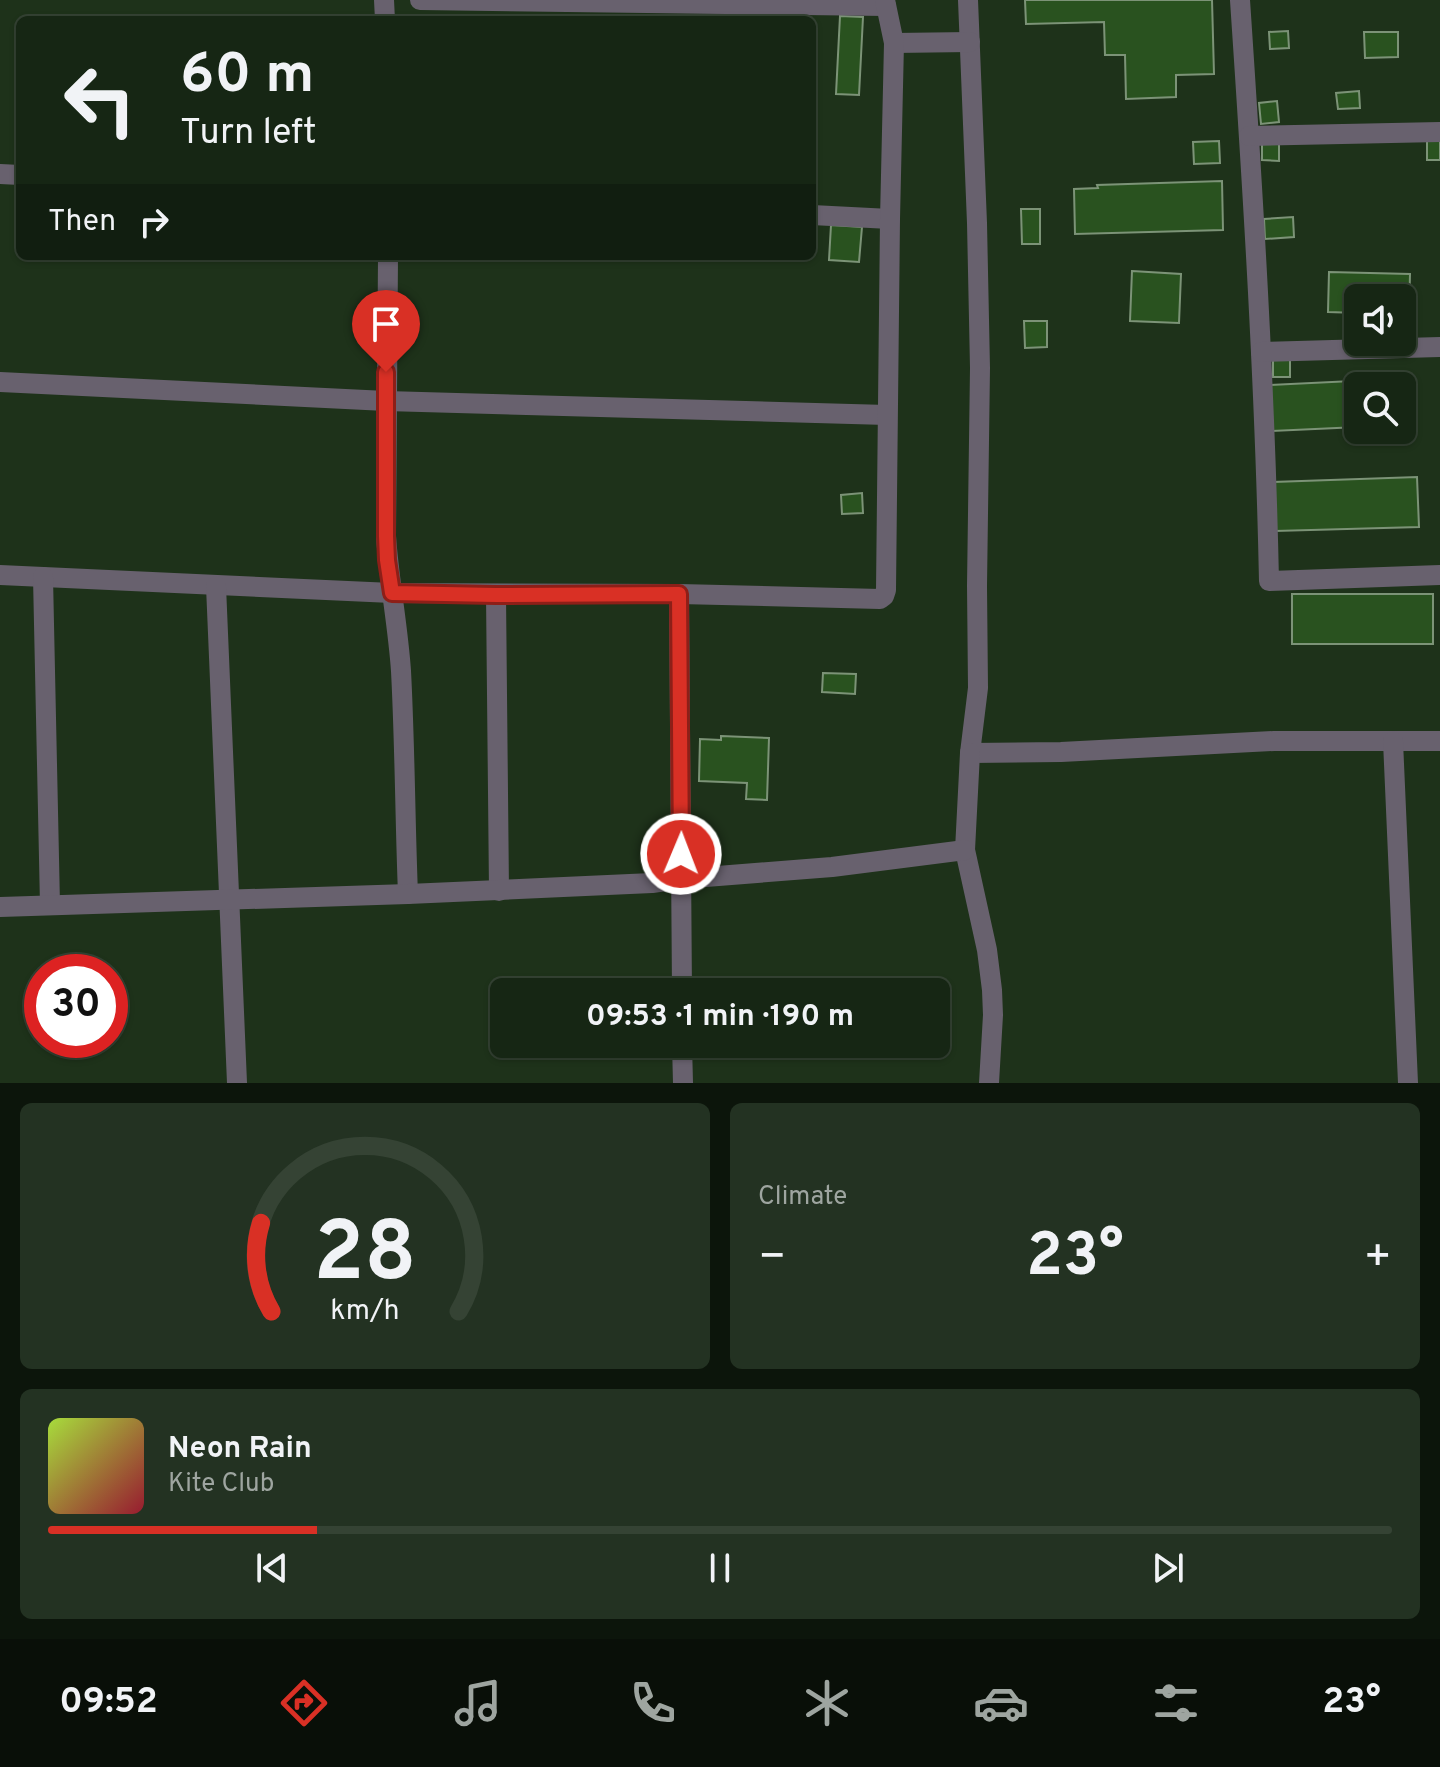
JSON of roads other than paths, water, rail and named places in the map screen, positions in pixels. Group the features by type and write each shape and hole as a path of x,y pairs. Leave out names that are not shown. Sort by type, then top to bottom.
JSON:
{"street":[{"path":"0,575 392,593 679,594 874,599 884,596 894,43 886,3 420,0"},
{"path":"968,0 980,368 978,688 970,753 965,850 987,950 992,990 989,1083"},
{"path":"1240,0 1261,352 1269,581 1440,575"},
{"path":"894,43 970,42"},
{"path":"1249,136 1440,132"},
{"path":"816,215 890,219"},
{"path":"388,260 386,536 401,673 408,894"},
{"path":"1261,352 1440,347"},
{"path":"0,382 386,401 887,415"},
{"path":"43,577 50,905"},
{"path":"216,586 237,1083"},
{"path":"679,594 682,978"},
{"path":"496,595 499,891"},
{"path":"970,753 1061,752 1274,741 1440,741"},
{"path":"1393,741 1408,1083"},
{"path":"0,907 499,891 671,882 832,867 965,850"},
{"path":"682,1058 683,1083"}]}
